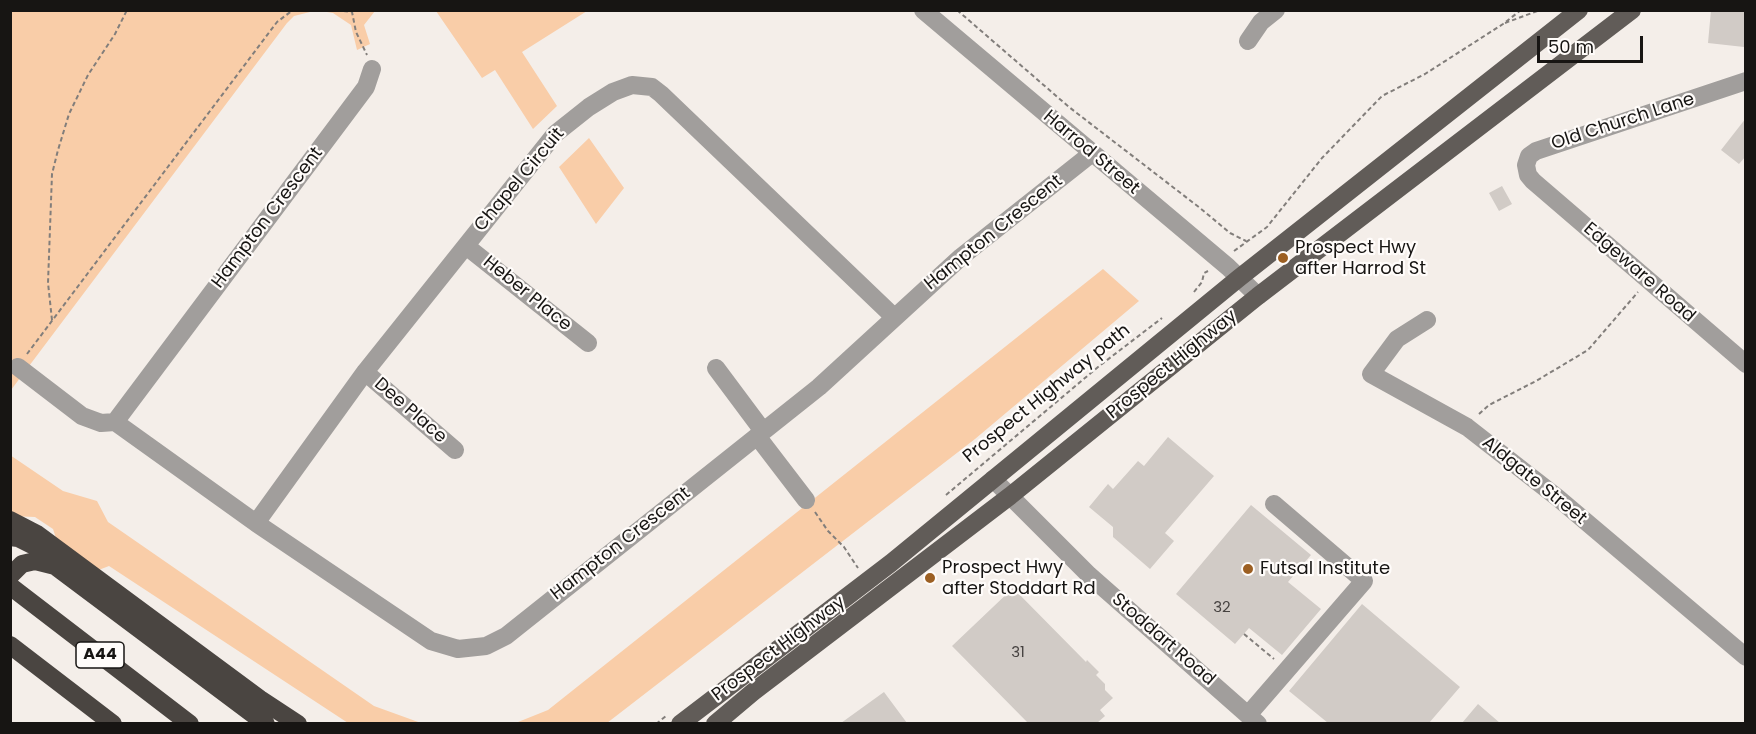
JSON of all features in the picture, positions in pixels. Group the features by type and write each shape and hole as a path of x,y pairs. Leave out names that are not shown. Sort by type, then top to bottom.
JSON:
{"highway":[{"path":"10,520 38,534 260,699 298,723"},
{"path":"10,537 18,538 36,547 55,566 266,723"},
{"path":"10,576 22,564 35,561 55,566"},
{"name":"A44","path":"10,586 190,723"},
{"name":"A44","path":"10,645 113,723"}],"main road":[{"name":"Prospect Highway","path":"680,723 891,563 1239,278 1579,10"},
{"name":"Prospect Highway","path":"715,723 1010,496 1258,296 1632,10"}],"street":[{"name":"Harrod Street","path":"922,10 1258,296"},
{"path":"1248,41 1261,22 1276,10"},
{"name":"Hampton Crescent","path":"115,422 366,87 372,69"},
{"name":"Old Church Lane","path":"1533,181 1528,175 1526,165 1528,156 1536,151 1746,81"},
{"name":"Chapel Circuit","path":"256,523 365,372 555,134 572,119 613,92 632,85 641,84 651,87 661,94 894,317"},
{"name":"Hampton Crescent","path":"18,367 82,416 100,423 115,422 256,523 430,641 458,650 486,646 506,636 819,387 961,257 1091,154"},
{"name":"Edgeware Road","path":"1533,181 1746,364"},
{"name":"Heber Place","path":"466,246 588,343"},
{"name":"Aldgate Street","path":"1427,320 1397,339 1371,374 1467,426 1558,498 1746,657"},
{"path":"716,368 806,500"},
{"name":"Dee Place","path":"365,372 455,450"},
{"name":"Stoddart Road","path":"993,478 1089,575 1253,719"},
{"path":"1253,719 1288,670 1364,581 1274,504"}],"path":[{"path":"52,320 48,282 52,174 69,114 83,85 127,10"},
{"path":"18,367 277,22 293,10"},
{"path":"336,10 352,11 356,32 372,69"},
{"path":"957,10 1069,107 1200,208 1230,234 1246,242 1267,227 1322,158 1383,96 1425,74 1521,10"},
{"path":"1503,24 1540,10"},
{"path":"1191,296 1202,282 1204,273"},
{"path":"1467,426 1489,405 1536,381 1588,350 1648,280"},
{"name":"Prospect Highway path","path":"944,497 1098,367 1167,315"},
{"path":"806,500 858,568"},
{"path":"1244,634 1288,670"}],"shaded area":[{"path":"11,11 314,11 294,16 287,23 11,390"},
{"path":"321,11 375,11 364,25 370,44 357,50 351,25 333,13"},
{"path":"436,11 587,11 522,52 557,106 533,129 495,70 482,78"},
{"path":"589,138 624,188 596,224 559,167"},
{"path":"1103,269 1139,301 975,439 607,723 513,724 548,710"},
{"path":"10,455 63,491 97,501 108,522 374,706 421,723 348,723 109,566 70,581 53,529 35,517 11,516"}],"building":[{"path":"1711,10 1746,10 1744,47 1708,43"},
{"path":"1746,118 1746,156 1739,164 1721,150"},
{"path":"1502,186 1512,204 1499,211 1489,193"},
{"path":"1168,437 1214,476 1165,533 1174,541 1150,569 1113,537 1113,527 1089,507 1108,484 1113,489 1138,461 1144,466"},
{"name":"Futsal Institute","path":"1251,505 1311,555 1288,582 1321,609 1282,655 1249,628 1235,644 1176,594"},
{"path":"1013,588 1086,662 1087,660 1099,672 1096,675 1105,684 1105,690 1113,698 1100,710 1105,716 1097,723 1028,723 952,646"},
{"path":"1362,604 1460,687 1429,723 1328,723 1289,691"},
{"path":"884,692 907,723 841,723"},
{"path":"1478,704 1500,723 1462,723"}],"place":[{"name":"Prospect Hwy after Harrod St","path":"1283,258"},
{"name":"Futsal Institute","path":"1248,569"},
{"name":"Prospect Hwy after Stoddart Rd","path":"930,578"}]}
